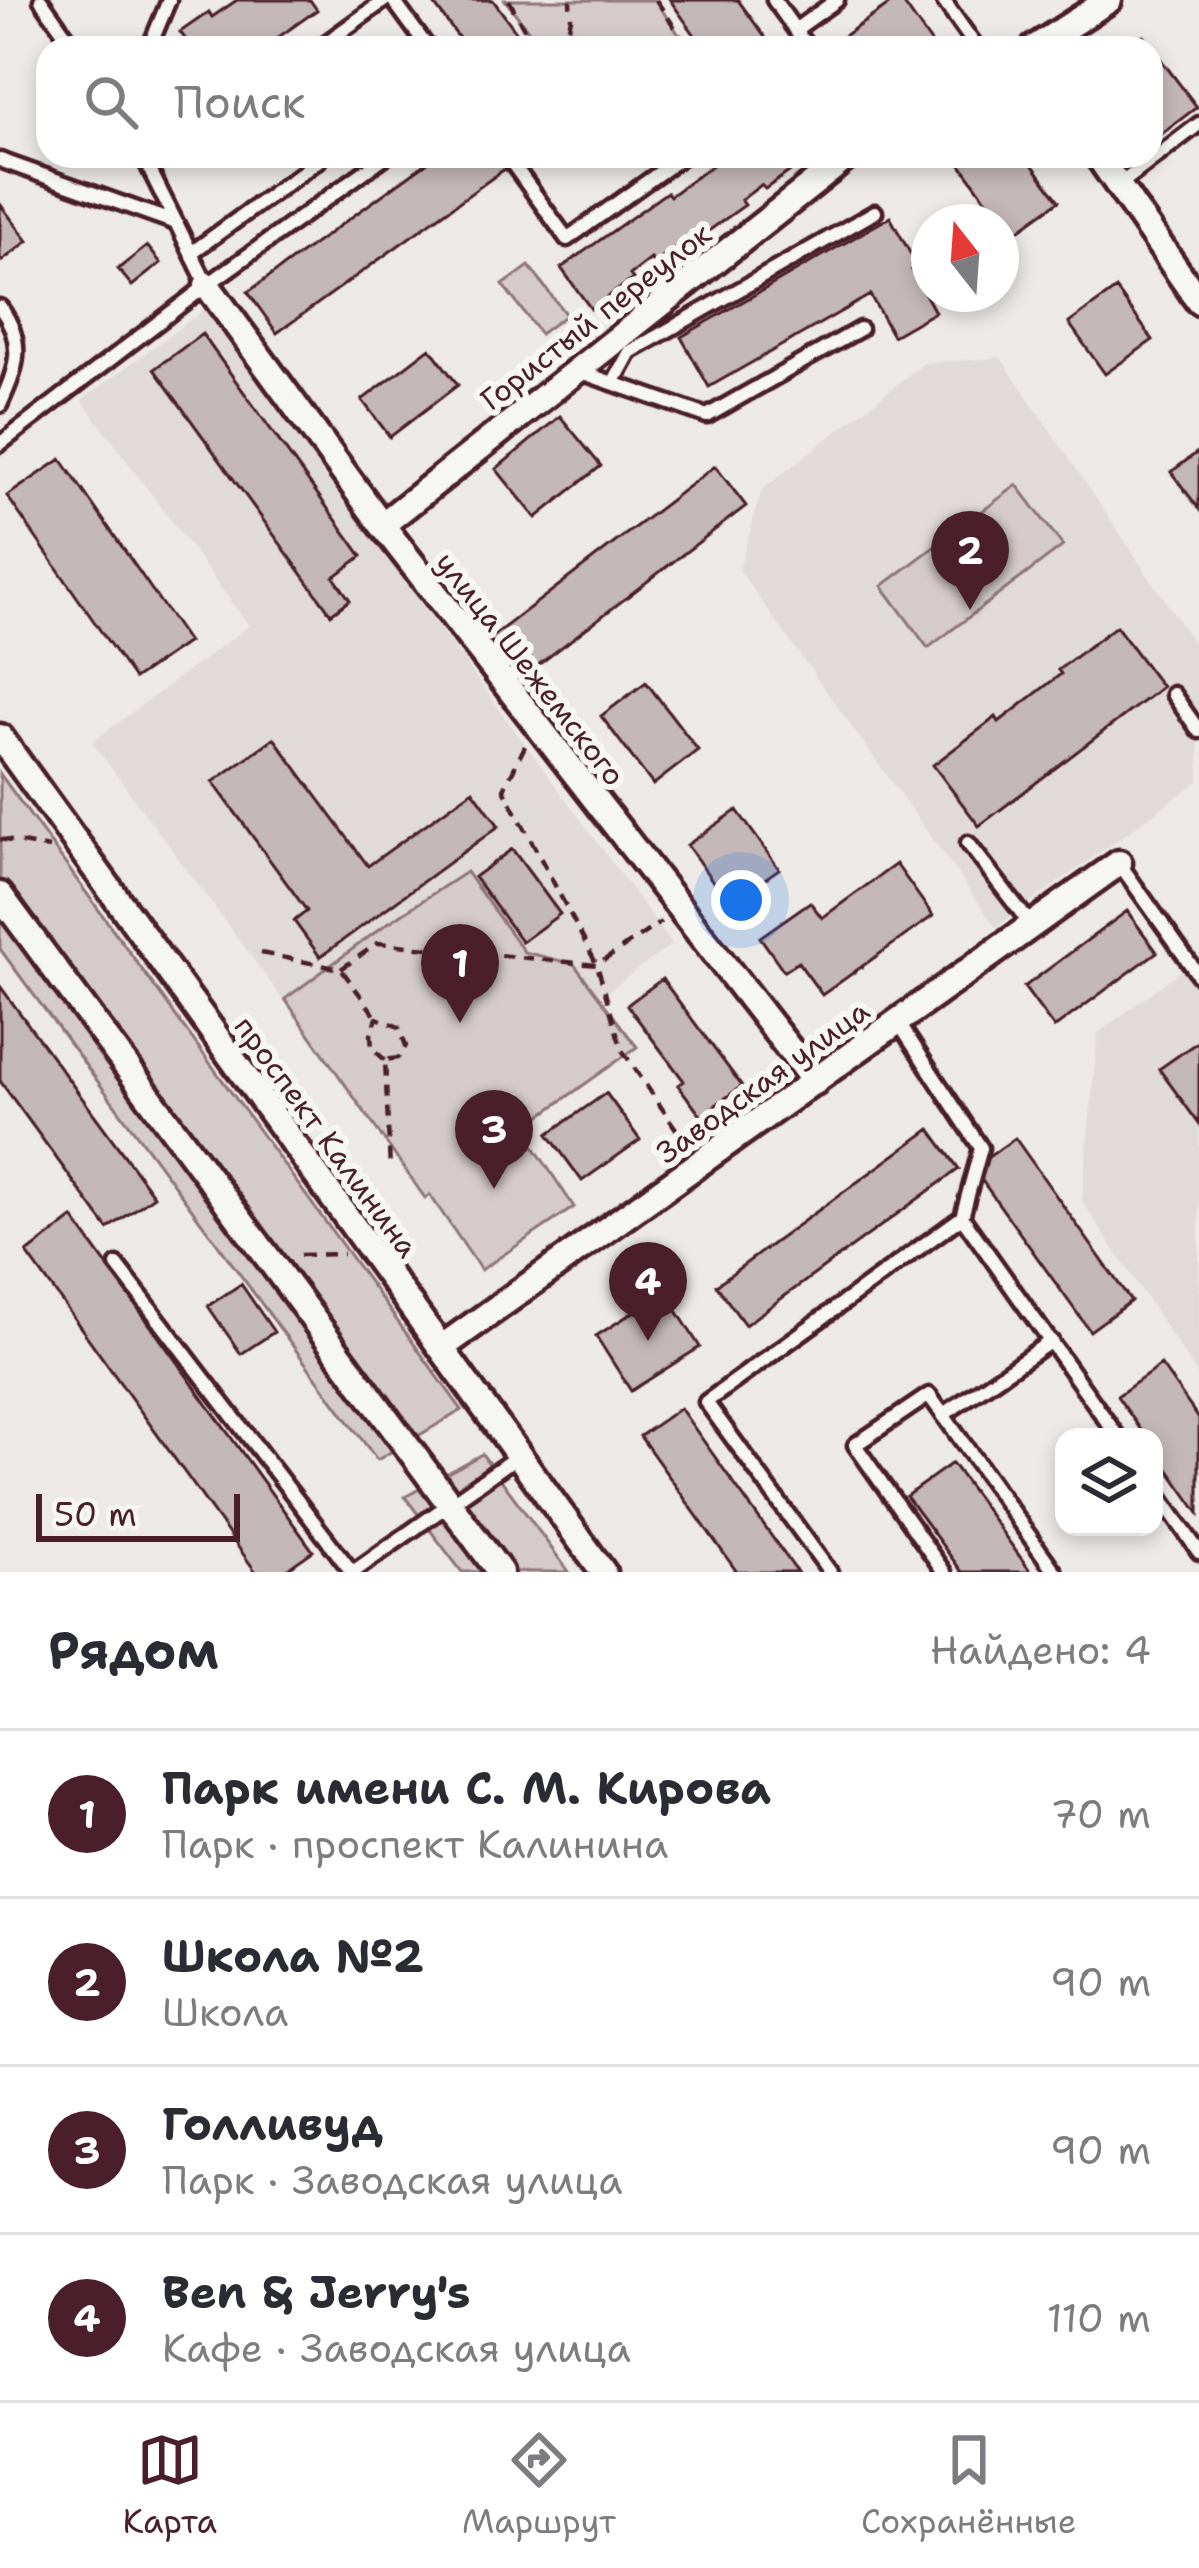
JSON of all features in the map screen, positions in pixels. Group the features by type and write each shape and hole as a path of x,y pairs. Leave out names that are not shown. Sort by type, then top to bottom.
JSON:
{"street":[{"path":"1053,36 1109,0"},
{"name":"Гористый переулок","path":"382,525 833,168"},
{"path":"1106,168 1199,302"},
{"name":"улица Шежемского","path":"207,285 382,525 815,1082"},
{"name":"проспект Калинина","path":"0,737 603,1572"},
{"name":"Заводская улица","path":"441,1348 1119,863"},
{"path":"0,895 500,1572"}],"lane":[{"path":"41,0 66,36"},
{"path":"153,36 169,0"},
{"path":"336,36 389,0 418,36"},
{"path":"774,0 799,36"},
{"path":"795,30 837,0"},
{"path":"943,0 968,36"},
{"path":"1163,151 1199,124"},
{"path":"0,160 176,223"},
{"path":"149,168 207,285"},
{"path":"191,253 308,168"},
{"path":"2,438 369,168"},
{"path":"515,168 567,239 666,168"},
{"path":"1119,185 1141,168"},
{"path":"613,383 630,352 875,212"},
{"path":"0,307 13,324 17,368 0,405"},
{"path":"577,370 707,416 860,329"},
{"path":"1173,694 1199,731"},
{"path":"968,843 1031,926"},
{"path":"1119,863 1199,976"},
{"path":"830,1572 706,1402 962,1216 981,1148 898,1022"},
{"path":"962,1216 1112,1428"},
{"path":"117,1265 352,1572 519,1456"},
{"path":"944,1415 1051,1341"},
{"path":"944,1572 855,1445 929,1395 1055,1572"},
{"path":"1163,1501 1199,1552"}],"path":[{"path":"509,0 528,36"},
{"path":"567,36 570,0"},
{"path":"656,0 680,36"},
{"path":"535,724 504,790 598,964 622,1050 699,1164"},
{"path":"0,839 84,854"},
{"path":"341,969 378,944 598,964 680,910"},
{"path":"261,953 341,969 377,1018 399,1027 406,1046 398,1058 385,1060"},
{"path":"377,1018 372,1048 385,1060 390,1169"},
{"path":"266,1256 373,1253"}],"shaded area":[{"path":"505,0 655,0 680,36 533,36"},
{"path":"529,266 566,315 540,334 503,285"},
{"path":"205,309 672,944 394,1149 92,742 249,626 82,400"},
{"path":"1001,358 1199,651 1199,781 996,927 739,570 762,490 924,363"},
{"path":"1017,485 1063,546 928,648 882,586"},
{"path":"0,774 462,1410 377,1460 0,949"},
{"path":"466,872 524,952 574,964 637,1047 522,1129 574,1207 481,1270 285,999"},
{"path":"1199,957 1199,1377 1082,1201 1098,1033"},
{"path":"482,1454 569,1572 462,1572 405,1497"}],"building":[{"path":"237,0 310,0 317,10 280,36 183,36 180,32 209,12 212,17"},
{"path":"431,0 493,0 519,36 457,36"},
{"path":"670,0 738,0 764,36 696,36"},
{"path":"901,0 926,36 844,36"},
{"path":"1163,62 1197,107 1163,133"},
{"path":"419,168 506,168 277,333 248,292"},
{"path":"708,168 795,168 765,189 761,185 741,200 745,205 700,237 697,233 654,264 651,259 630,275 633,279 591,309 561,268 667,192 670,196"},
{"path":"963,168 1035,168 1059,201 1019,230 1019,204 989,204"},
{"path":"0,204 28,241 2,261 0,258"},
{"path":"890,217 911,254 911,312 935,312 893,336 870,295 709,387 681,337"},
{"path":"147,246 161,263 132,286 118,269"},
{"path":"1116,289 1153,340 1105,374 1069,323"},
{"path":"202,334 362,556 334,577 350,600 331,614 154,369"},
{"path":"430,348 458,385 390,437 362,400"},
{"path":"560,416 601,466 536,518 496,469"},
{"path":"1199,451 1199,509 1171,472"},
{"path":"61,459 188,642 134,679 7,496"},
{"path":"715,466 746,506 520,679 489,639"},
{"path":"1116,626 1162,687 979,826 933,765 996,717 999,722"},
{"path":"646,682 698,750 653,785 601,716"},
{"path":"274,738 368,866 473,790 499,826 320,957 294,921 307,911 213,782"},
{"path":"737,810 779,869 729,904 687,845"},
{"path":"512,849 560,914 522,942 474,877"},
{"path":"896,864 933,916 822,995 798,962 784,971 760,937 810,902 822,918"},
{"path":"1127,911 1157,952 1054,1028 1024,987"},
{"path":"662,979 742,1086 701,1116 678,1085 684,1081 627,1005"},
{"path":"0,986 154,1196 108,1229 0,1081"},
{"path":"1199,1041 1199,1124 1159,1069"},
{"path":"606,1093 640,1140 582,1181 548,1134"},
{"path":"930,1129 959,1169 745,1325 716,1285"},
{"path":"1015,1138 1131,1301 1090,1331 973,1168"},
{"path":"73,1218 313,1551 283,1572 256,1572 27,1253"},
{"path":"241,1284 274,1332 241,1354 208,1306"},
{"path":"665,1292 700,1347 631,1391 596,1336"},
{"path":"1161,1365 1199,1419 1199,1513 1163,1462 1163,1428 1140,1428 1117,1396"},
{"path":"680,1408 797,1572 737,1572 640,1436"},
{"path":"952,1463 1031,1572 962,1572 906,1496"}],"place":[{"name":"Школа №2","path":"970,610"},
{"name":"Парк имени С. М. Кирова","path":"460,1023"},
{"name":"Голливуд","path":"494,1189"},
{"name":"Ben & Jerry's","path":"648,1341"}]}
